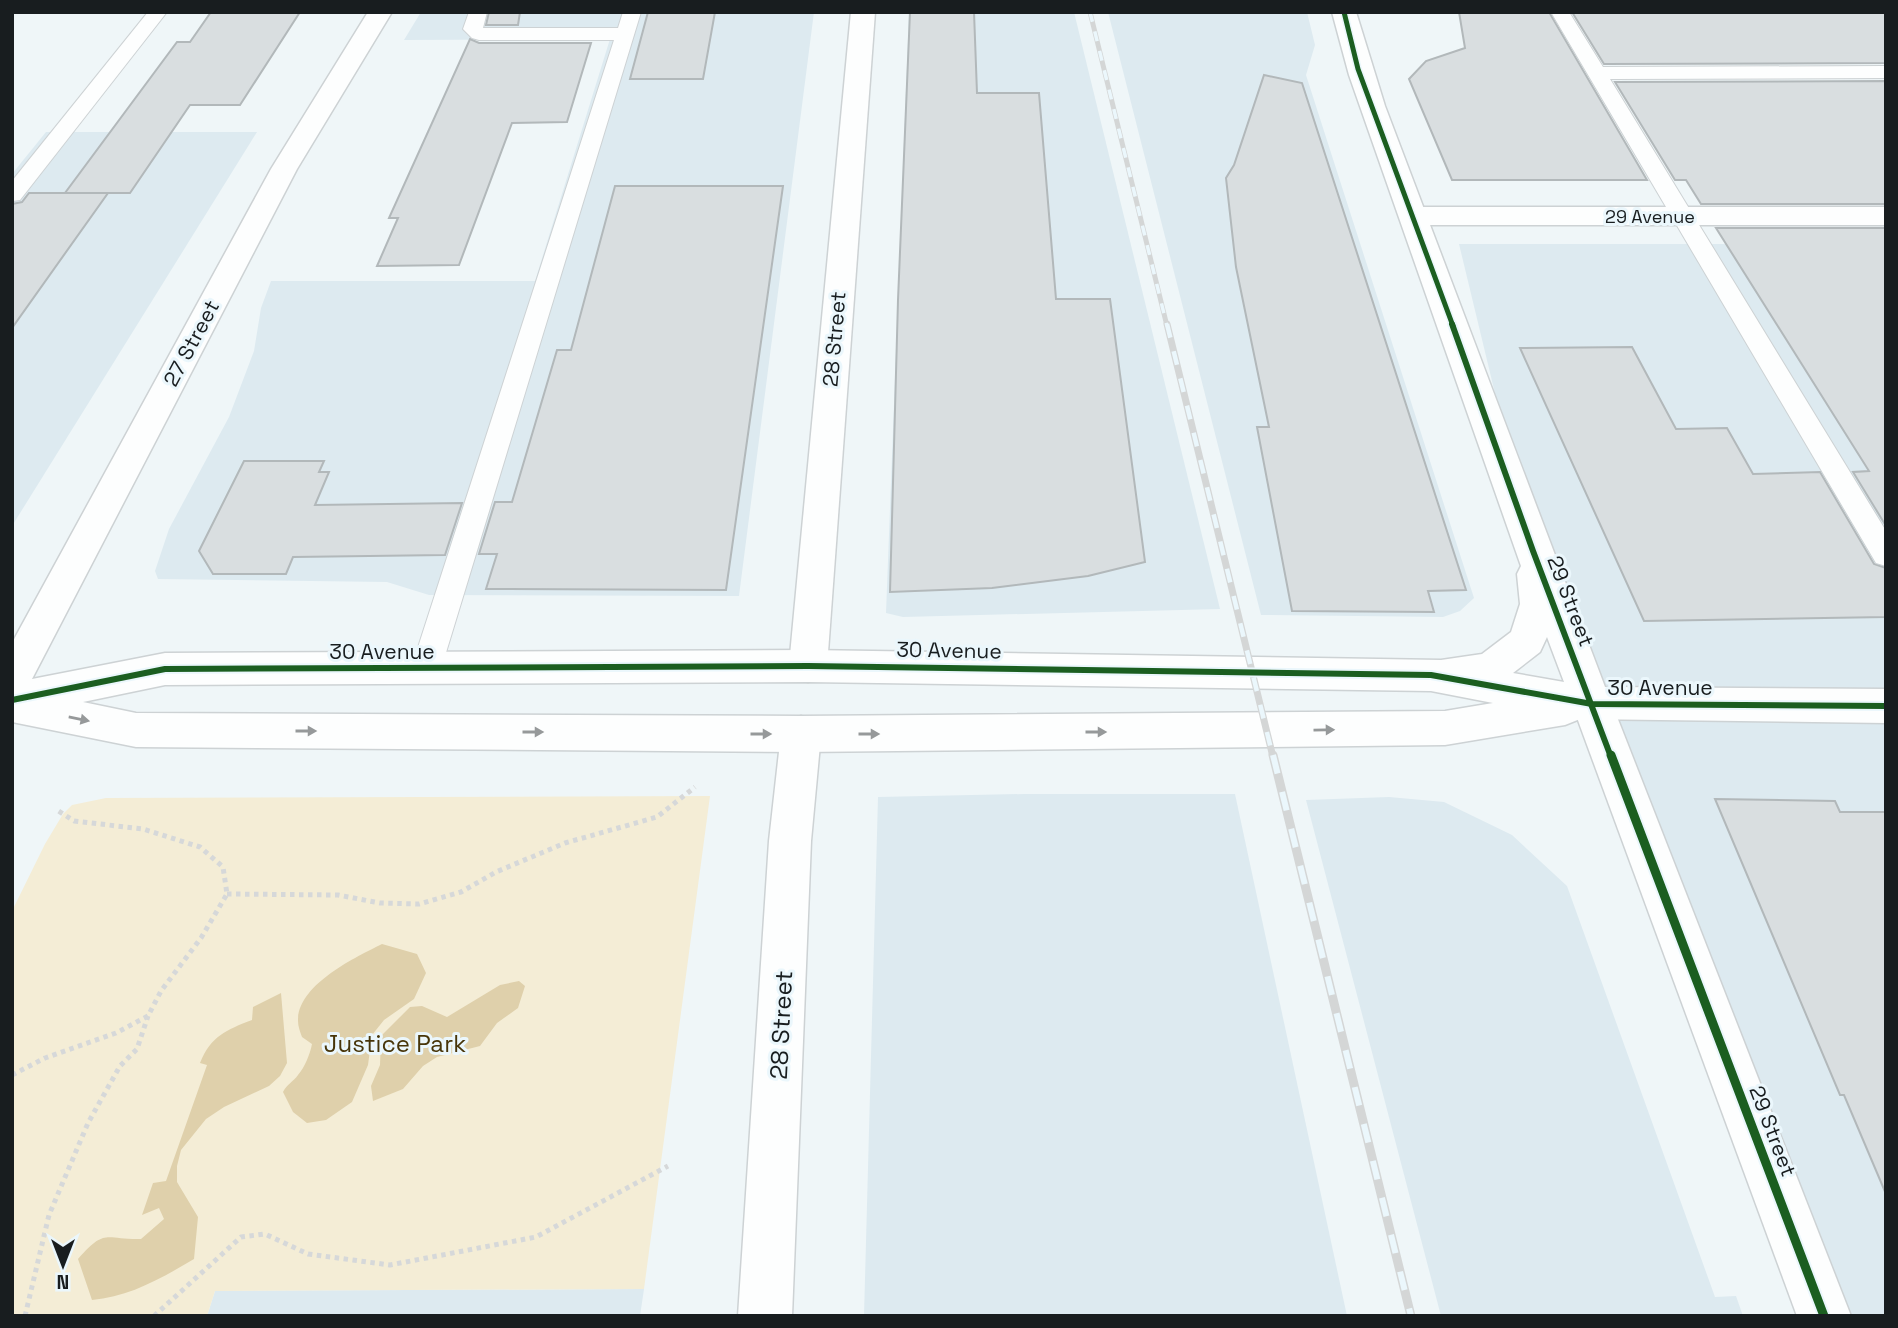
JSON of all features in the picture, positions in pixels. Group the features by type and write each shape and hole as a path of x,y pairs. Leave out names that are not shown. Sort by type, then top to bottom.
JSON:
{"street":[{"name":"27 Street","path":"12,680 284,169 380,12"},
{"name":"28 Street","path":"808,666 863,12"},
{"name":"29 Street","path":"1344,12 1358,69 1414,216 1533,551 1824,1316"},
{"name":"29 Avenue","path":"1414,216 1886,216"},
{"path":"1431,675 1490,668 1527,641 1539,604 1533,551"},
{"name":"30 Avenue","path":"12,703 165,668 808,666 1431,675 1591,704"},
{"name":"30 Avenue","path":"12,703 136,730 800,734 1445,728 1591,704 1886,706"},
{"name":"28 Street","path":"765,1316 790,841 800,734"}],"lane":[{"path":"12,195 158,12"},
{"path":"426,668 629,23 480,34 472,29 478,12"},
{"path":"1560,12 1886,555"},
{"path":"1595,74 1886,72"}],"path":[{"path":"227,894 338,895 380,902 419,904 461,892 496,872 565,843 657,817 695,787"},
{"path":"24,1316 49,1214 88,1123 120,1066 137,1049 148,1016 161,991 201,938 227,894 223,867 200,847 143,829 74,821 57,810"},
{"path":"12,1075 45,1058 116,1032 148,1016"},
{"path":"154,1316 241,1237 265,1234 307,1254 390,1265 536,1237 668,1166"}],"shaded area":[{"path":"421,12 814,12 739,596 429,595 387,582 158,579 155,571 169,529 229,417 254,351 261,308 271,281 535,281 610,39 404,40"},
{"path":"909,12 1074,12 1220,609 903,617 886,613"},
{"path":"1108,12 1307,12 1315,45 1306,75 1474,598 1460,611 1443,617 1261,615"},
{"path":"46,132 257,132 12,526 12,174"},
{"path":"1459,244 1886,244 1886,1316 1824,1316 1533,551"},
{"path":"1235,794 1347,1316 864,1316 878,797"},
{"path":"1389,797 1444,802 1512,835 1567,886 1715,1297 1736,1296 1743,1316 1441,1316 1306,800"},
{"path":"382,944 417,954 426,973 414,999 384,1020 372,1035 368,1065 352,1102 326,1120 307,1123 293,1112 283,1092 303,1068 312,1044 302,1037 300,1031 300,1008 317,984 358,956"},
{"path":"519,981 525,986 518,1008 497,1023 480,1046 437,1057 423,1066 403,1089 373,1101 371,1086 380,1065 381,1036 410,1007 422,1006 447,1017 500,985"},
{"path":"281,993 287,1063 280,1076 269,1086 224,1107 206,1119 181,1150 177,1182 198,1217 194,1259 132,1291 92,1300 78,1259 87,1249 106,1237 141,1239 164,1219 159,1208 142,1215 153,1183 166,1181 207,1065 200,1063 204,1054 220,1035 252,1020 253,1007"},
{"path":"644,1289 640,1316 207,1316 215,1291"}],"green space":[{"name":"Justice Park","path":"710,796 644,1289 215,1291 207,1316 12,1316 12,911 45,844 63,814 72,805 106,798"}],"building":[{"path":"211,12 300,12 240,105 190,105 130,193 65,193 177,42 190,42"},
{"path":"489,12 520,12 518,25 486,25"},
{"path":"648,12 715,12 703,79 630,79"},
{"path":"910,12 974,12 977,93 1039,93 1056,299 1110,299 1145,562 1088,576 992,588 890,592"},
{"path":"1459,12 1549,12 1647,180 1452,180 1409,79 1426,61 1465,48"},
{"path":"1572,12 1886,12 1886,63 1604,64"},
{"path":"470,39 479,43 591,43 567,122 512,123 459,265 377,266 398,218 389,218"},
{"path":"1264,75 1302,83 1466,590 1428,591 1434,612 1292,611 1257,427 1269,427 1236,267 1226,178 1234,165"},
{"path":"1886,81 1886,204 1701,204 1686,180 1675,180 1615,82"},
{"path":"615,186 783,186 726,590 486,589 497,554 479,554 495,502 512,502 557,350 571,350"},
{"path":"29,193 108,193 12,328 12,204 22,202"},
{"path":"1716,228 1886,228 1886,526 1853,472 1869,471"},
{"path":"1632,347 1676,429 1727,428 1753,474 1820,472 1874,564 1886,568 1886,617 1644,621 1520,348"},
{"path":"244,461 324,461 319,472 329,472 315,505 462,503 445,555 293,557 286,574 213,574 199,551"},
{"path":"1715,799 1835,801 1840,812 1886,812 1886,1194 1844,1095 1840,1095"}],"railway":[{"path":"1090,12 1167,326"},
{"path":"1167,324 1273,757"},
{"path":"1273,755 1411,1316"}],"cycle path":[{"path":"1344,12 1358,69 1414,216 1533,551 1824,1316"},
{"path":"12,700 165,669 808,666 1431,675 1592,704 1886,706"}]}
